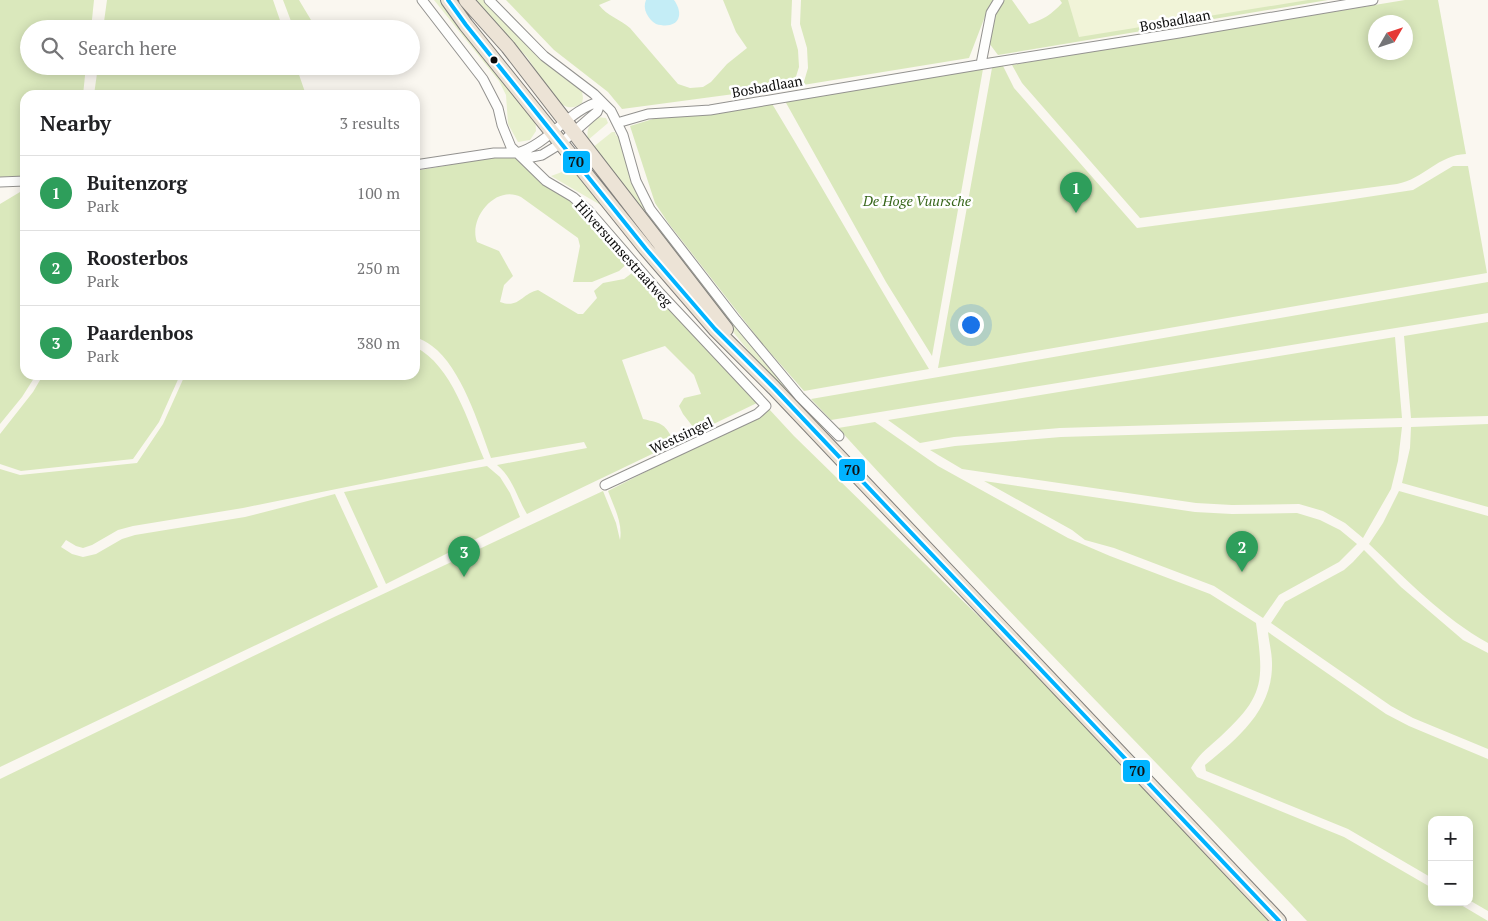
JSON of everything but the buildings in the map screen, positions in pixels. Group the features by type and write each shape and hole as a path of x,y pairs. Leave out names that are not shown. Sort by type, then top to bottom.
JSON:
{"main road":[{"name":"Hilversumsestraatweg","path":"448,0 560,144 646,249 715,329 774,388 1279,921"},
{"name":"Hilversumsestraatweg","path":"466,0 508,47 656,240 774,388"}],"street":[{"name":"Hilversumsestraatweg","path":"422,0 483,79 498,108 502,125 511,147 516,153 546,181 573,197 590,211 660,292 766,406"},
{"path":"489,0 544,56 594,94 611,112 623,135 636,182 650,209 736,320 800,397 839,436"},
{"path":"981,64 991,12 998,0"},
{"name":"Bosbadlaan","path":"618,123 648,114 710,110 981,64 1179,34 1373,0"},
{"path":"516,153 530,149 585,107 601,102"},
{"path":"420,164 494,153 516,153 532,157 542,155 575,132 597,112 601,102"},
{"path":"0,182 20,181"},
{"name":"Westsingel","path":"605,485 758,414 766,406"}],"green space":[{"path":"0,0 94,0 92,20 20,20 20,75 85,75 84,90 20,90 20,176 0,177"},
{"path":"107,0 273,0 280,20 104,20"},
{"path":"283,0 299,0 311,20 291,20"},
{"path":"434,0 449,0 535,116 536,131 530,140 518,142 508,124 506,95 499,81"},
{"path":"471,0 484,0 539,56 577,84 582,91 582,103 575,107 568,107 554,98 527,57"},
{"path":"506,0 611,0 599,5 630,28 678,84 690,88 703,87 711,82 727,64 747,48 736,32 723,0 792,0 791,25 798,50 799,67 793,86 622,109 608,92 554,50"},
{"path":"801,0 993,0 969,58 803,85 808,68 807,48 800,24"},
{"path":"1003,0 1012,0 1029,24 1051,13 1062,3 1060,0 1328,0 998,55 989,43 996,15"},
{"path":"1068,0 1308,0 1079,37"},
{"path":"1405,0 1438,0 1466,154 1447,158 1415,177 1397,184 1140,218 1022,83 1012,65"},
{"path":"1003,66 1014,88 1137,228 1413,190 1453,166 1468,166 1487,273 938,368 992,68"},
{"name":"De Hoge Vuursche","path":"983,69 932,356 886,282 785,101"},
{"path":"97,75 299,75 304,90 95,90"},
{"path":"771,102 929,369 804,391 761,342 669,224 655,203 630,126 666,115"},
{"path":"597,117 606,118 608,123 588,140 587,133 589,127"},
{"path":"612,132 615,132 616,136 619,134 658,226 767,365 823,427 820,429 751,354 704,296 592,148"},
{"path":"495,157 514,157 543,184 574,202 629,262 619,271 592,282 573,282 580,246 578,238 521,197 512,194 502,195 494,199 480,214 475,233 477,242 499,251 513,276 504,285 500,302 512,304 538,290 578,314 583,314 597,298 594,291 603,283 624,279 636,270 761,401 697,432 679,406 684,398 701,394 694,375 665,346 622,360 643,419 663,425 675,443 527,514 511,482 497,465 587,448 584,442 491,458 468,398 452,368 432,346 420,339 420,170"},
{"path":"573,168 604,207 551,176"},
{"path":"20,192 20,380 33,380 0,424 0,204"},
{"path":"1488,282 1488,313 831,420 811,399"},
{"path":"1488,322 1488,416 1411,418 1404,336"},
{"path":"1395,337 1402,418 1060,428 954,437 920,443 888,420"},
{"path":"420,350 428,355 449,381 465,412 484,459 243,508 133,526 118,530 83,548 66,540 61,547 72,554 83,557 96,554 122,539 135,535 245,517 335,494 378,587 0,767 0,469 20,475 137,463 163,424 183,380 420,380"},
{"path":"40,380 178,380 159,422 133,459 21,471 0,464 0,434"},
{"path":"769,409 794,436 1056,692 1273,921 0,921 0,779 332,618 603,491 616,523 620,540 619,521 608,491"},
{"path":"875,422 938,466 1068,538 1210,594 1256,623 1260,660 1258,686 1246,710 1194,763 1191,768 1197,777 1344,837 1428,886 1428,906 1463,906 1488,921 1307,921 954,553 838,428"},
{"path":"1488,424 1488,507 1402,483 1410,448 1411,427"},
{"path":"1402,427 1398,461 1391,489 1363,538 1345,523 1323,511 1299,504 1232,505 1196,503 962,469 930,450 955,446 1061,437"},
{"path":"487,466 500,477 510,493 520,517 386,584 344,492"},
{"path":"984,481 1195,512 1232,514 1297,513 1320,520 1340,530 1357,544 1339,562 1279,595 1263,618 1214,586 1114,548 1085,540 1072,530"},
{"path":"1399,491 1488,516 1488,643 1441,610 1369,544 1383,523"},
{"path":"1364,550 1401,587 1463,640 1488,653 1488,749 1413,718 1391,706 1271,623 1285,602 1344,570"},
{"path":"1268,632 1386,714 1409,726 1488,759 1488,911 1473,902 1473,816 1428,816 1428,876 1348,829 1206,771 1205,765 1241,733 1260,709 1267,695 1271,680 1272,655"}],"water":[{"path":"646,0 674,0 679,12 677,21 669,25 656,24 646,14"}],"transit line":[{"name":"70","path":"448,0 646,249 715,329 774,388 1279,921"}],"place":[{"name":"Buitenzorg","path":"1076,213"},
{"name":"Roosterbos","path":"1242,572"},
{"name":"Paardenbos","path":"464,577"}]}
